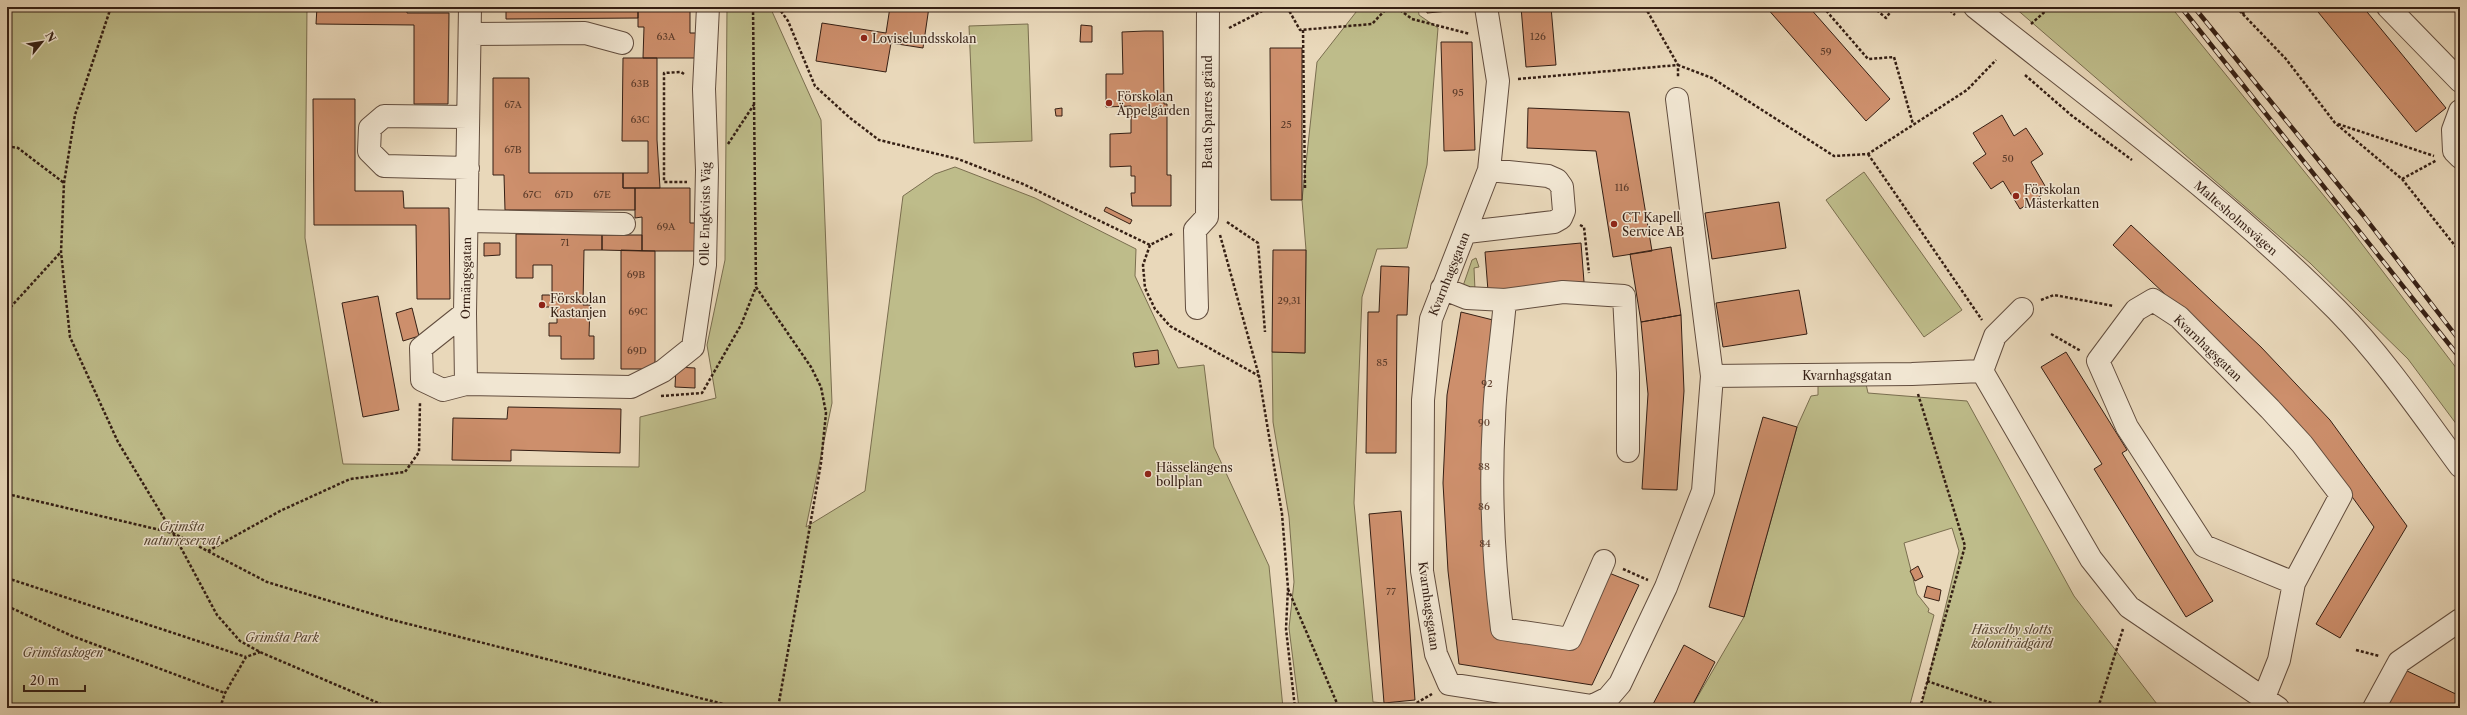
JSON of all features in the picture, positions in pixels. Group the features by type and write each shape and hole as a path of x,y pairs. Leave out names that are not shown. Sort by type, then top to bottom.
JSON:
{"street":[{"name":"Ormängsgatan","path":"466,384 465,313 470,7"},
{"name":"Olle Engkvists Väg","path":"466,384 631,387 663,371 693,347 704,265 707,170 704,89 708,7"},
{"name":"Beata Sparres gränd","path":"1207,213 1208,7"},
{"name":"Kvarnhagsgatan","path":"1449,684 1436,654 1422,571 1423,400 1431,319 1442,288 1467,232 1489,170 1498,81 1486,7"},
{"path":"2388,7 2460,81"},
{"name":"Maltesholmsvägen","path":"1967,12 2229,210 2337,310 2399,382 2456,473"},
{"path":"470,34 585,33 622,43"},
{"path":"1449,684 1592,706 1608,698 1620,684 1666,587 1703,491 1712,376 1677,99"},
{"path":"2460,111 2453,130 2454,151 2460,156"},
{"path":"468,117 384,116 370,128 370,151 384,166 468,168"},
{"path":"1467,232 1554,222 1561,218 1564,211 1562,187 1557,180 1548,176 1489,170"},
{"path":"1197,308 1195,230 1207,213"},
{"path":"467,221 624,224"},
{"path":"1442,288 1467,298 1506,300 1563,292 1624,296 1628,373 1628,451"},
{"path":"1506,300 1494,418 1493,493 1495,576 1502,629 1570,639 1604,561"},
{"name":"Kvarnhagsgatan","path":"1712,376 1912,374 1982,371 2091,559 2129,607 2270,704 2294,583 2341,495 2302,444 2179,317 2153,300 2136,310 2098,361"},
{"path":"1982,371 1995,336 2022,308"},
{"path":"465,313 420,348 422,380 443,390 466,384"},
{"path":"2098,361 2127,427 2204,546 2294,583"},
{"path":"2374,708 2399,662 2460,620"}],"path":[{"path":"112,7 75,115 64,183 61,252 70,337 118,442 173,533 217,615 240,641 260,652 390,708"},
{"path":"656,397 702,393 741,325 756,287 753,7"},
{"path":"778,7 788,21 815,86 850,118 879,140 958,158 1023,184 1150,245 1178,231"},
{"path":"1208,38 1270,7"},
{"path":"1287,7 1300,30 1372,24 1388,7"},
{"path":"1396,7 1412,19 1492,39"},
{"path":"1645,7 1678,65 1677,99"},
{"path":"1823,7 1868,59 1894,57 1913,124"},
{"path":"1873,7 1886,18 1894,7"},
{"path":"1946,7 1967,12"},
{"path":"2026,28 2050,7"},
{"path":"2236,7 2286,59 2336,123 2402,180 2460,252"},
{"path":"2242,14 2251,7"},
{"path":"1303,30 1305,188"},
{"path":"1995,336 1868,154 1967,90 1996,60"},
{"path":"670,182 664,182 664,73 681,72"},
{"path":"2023,74 2071,115 2135,162"},
{"path":"725,148 755,102"},
{"path":"2336,123 2441,158 2402,180"},
{"path":"7,146 18,148 64,183"},
{"path":"1207,213 1258,243 1265,332"},
{"path":"1207,213 1221,236 1260,376 1282,514 1288,588 1286,629 1295,708"},
{"path":"1587,250 1588,261"},
{"path":"7,311 61,252"},
{"path":"756,287 811,367 820,387 826,412 821,462 778,708"},
{"path":"2022,308 2054,295 2136,310"},
{"path":"2051,334 2098,361"},
{"path":"1912,374 1965,546 1920,708"},
{"path":"208,551 280,512 350,479 405,472 419,452 422,380"},
{"path":"2456,473 2460,491"},
{"path":"7,494 173,533 267,582 389,619 739,708"},
{"path":"1604,561 1666,587"},
{"path":"7,578 246,658"},
{"path":"1288,588 1339,708"},
{"path":"7,606 72,636 225,693"},
{"path":"2098,708 2129,607"},
{"path":"220,708 225,693 246,658 260,652"},
{"path":"1928,681 2006,708"},
{"path":"1408,708 1449,684"}],"green space":[{"name":"Grimsta naturreservat","path":"7,7 307,7 305,238 343,464 639,467 640,417 716,398 707,345 725,260 727,7 770,7 821,120 832,403 806,527 865,491 903,196 935,174 955,167 1035,198 1136,249 1135,276 1178,368 1204,365 1214,447 1269,566 1283,708 7,708"},
{"path":"1360,7 1418,7 1419,15 1438,28 1427,165 1407,248 1377,249 1362,297 1354,503 1373,702 1384,703 1387,708 1299,708 1289,628 1294,582 1289,517 1273,422 1272,352 1305,353 1306,250 1302,200 1317,62"},
{"path":"2014,7 2171,7 2346,223 2460,373 2460,429 2408,359 2310,263"},
{"path":"1028,24 1032,141 974,143 969,26"},
{"path":"1864,172 1962,310 1924,337 1826,200"},
{"path":"1476,258 1479,267 1474,268 1475,290 1463,286 1472,260"},
{"name":"Hässelby slotts koloniträdgård","path":"1818,384 1866,384 1868,393 1967,401 2074,596 2160,708 1921,708 1959,551 1952,528 1904,543 1917,594 1929,609 1928,612 1934,615 1909,708 1691,708 1744,617 1797,427 1811,396 1818,395"}],"building":[{"path":"317,7 407,7 407,13 449,13 448,104 414,104 414,25 316,24"},
{"path":"506,7 638,7 638,18 506,19"},
{"path":"638,7 690,7 690,33 696,33 696,58 643,58 644,27 638,27"},
{"path":"890,7 929,7 923,48 891,43 886,72 816,61 822,23 886,33"},
{"path":"1426,7 1459,7 1459,10 1427,13"},
{"path":"1521,7 1551,7 1556,65 1526,67"},
{"path":"1766,7 1809,7 1890,99 1866,121"},
{"path":"2314,7 2363,7 2446,108 2416,132"},
{"path":"1081,25 1092,26 1092,42 1080,42"},
{"path":"1163,31 1164,104 1167,104 1167,175 1171,175 1171,206 1132,206 1131,193 1135,193 1135,176 1131,176 1131,166 1110,167 1110,134 1131,133 1131,106 1106,107 1106,74 1123,74 1122,32"},
{"path":"1441,42 1472,42 1475,150 1444,151"},
{"path":"1270,48 1302,48 1302,200 1271,200"},
{"path":"623,58 657,58 657,140 660,188 623,188 623,173 648,173 648,141 622,141"},
{"path":"493,78 529,78 529,173 623,173 623,188 635,188 635,210 505,210 504,175 493,175"},
{"path":"313,99 355,99 355,191 403,191 404,208 449,208 450,299 417,299 416,225 314,225"},
{"path":"1062,108 1062,116 1056,116 1055,109"},
{"path":"1528,108 1629,112 1652,251 1613,257 1596,151 1527,148"},
{"path":"2002,115 2014,136 2026,128 2043,154 2031,162 2048,191 2020,209 2003,181 1991,189 1973,163 1986,154 1973,133"},
{"path":"635,188 690,188 690,223 695,223 695,251 642,251 642,217 635,218"},
{"path":"1779,202 1786,248 1712,259 1705,213"},
{"path":"1106,207 1132,220 1130,224 1104,211"},
{"path":"2131,225 2261,347 2330,420 2407,526 2340,638 2316,624 2374,527 2308,436 2242,367 2113,245"},
{"path":"516,234 602,235 602,250 584,250 583,305 590,305 589,336 594,336 594,359 561,359 561,336 549,336 549,323 557,323 557,307 542,307 542,295 552,295 552,265 533,265 533,278 516,278"},
{"path":"602,235 642,235 642,251 602,250"},
{"path":"484,243 500,243 500,255 484,256"},
{"path":"1581,243 1584,282 1488,291 1485,252"},
{"path":"1671,247 1681,315 1641,322 1630,254"},
{"path":"621,250 655,251 655,369 621,369"},
{"path":"1273,250 1306,250 1305,353 1272,352"},
{"path":"1381,266 1409,267 1407,315 1397,315 1396,453 1366,453 1368,312 1379,312"},
{"path":"1799,290 1807,334 1723,347 1716,303"},
{"path":"378,296 399,410 363,417 342,303"},
{"path":"412,308 419,336 403,341 396,313"},
{"path":"1461,312 1497,321 1495,634 1574,644 1609,573 1639,585 1592,685 1459,664 1448,571 1443,483 1447,395"},
{"path":"1681,315 1684,391 1677,490 1642,489 1648,394 1641,322"},
{"path":"1158,350 1159,364 1135,367 1133,353"},
{"path":"2066,352 2127,450 2122,453 2213,601 2186,617 2094,469 2102,464 2041,367"},
{"path":"676,367 695,368 695,388 675,387"},
{"path":"508,407 621,409 620,453 511,450 511,461 452,460 453,418 507,419"},
{"path":"1763,417 1797,427 1744,617 1709,607"},
{"path":"1401,511 1415,700 1384,703 1369,514"},
{"path":"1918,566 1923,577 1915,581 1910,571"},
{"path":"1927,586 1941,590 1939,601 1924,597"},
{"path":"1684,645 1715,662 1691,708 1651,708"},
{"path":"2405,670 2460,696 2460,708 2386,708"}],"railway":[{"path":"2181,7 2460,358"},
{"path":"2194,7 2363,215 2460,341"}],"place":[{"name":"Loviselundsskolan","path":"864,38"},
{"name":"Förskolan Äppelgården","path":"1109,103"},
{"name":"Förskolan Mästerkatten","path":"2016,196"},
{"name":"CT Kapell Service AB","path":"1614,224"},
{"name":"Förskolan Kastanjen","path":"542,305"},
{"name":"Hässelängens bollplan","path":"1148,474"}],"park label":[{"name":"Grimsta Park","path":"282,637"},
{"name":"Grimstaskogen","path":"63,652"}]}
